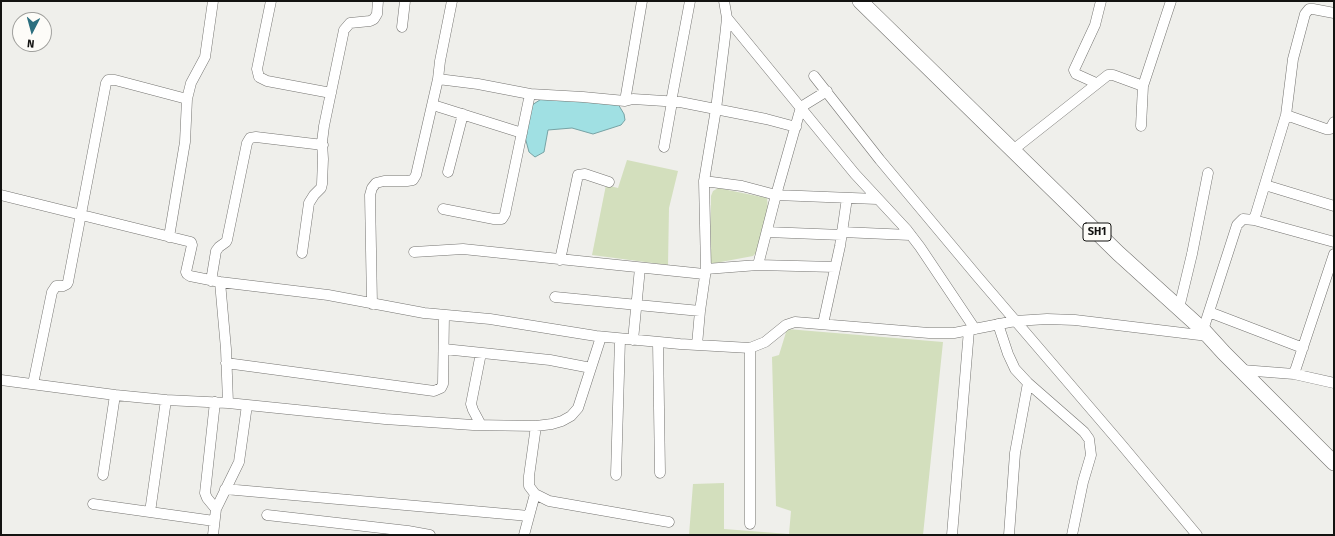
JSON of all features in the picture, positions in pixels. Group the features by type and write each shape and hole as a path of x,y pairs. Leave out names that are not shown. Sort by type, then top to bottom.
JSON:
{"main road":[{"name":"SH1","path":"860,1 1118,253 1205,333 1334,462"}],"street":[{"path":"169,237 185,142 187,99 191,83 205,57 213,1"},
{"path":"271,1 257,69 259,76 267,81 331,93"},
{"path":"302,253 309,202 314,194 321,188 322,184 324,126 344,30 350,23 370,21 374,19 377,14 378,1"},
{"path":"402,27 404,1"},
{"path":"372,304 370,195 372,188 376,183 384,181 413,180 416,175 433,105 452,1"},
{"path":"625,101 642,1"},
{"path":"664,147 690,1"},
{"path":"697,345 705,271 704,181 716,109 726,18 724,1"},
{"path":"1096,83 1076,74 1074,70 1095,25 1101,1"},
{"path":"1141,126 1143,86 1171,1"},
{"path":"1254,220 1286,116 1294,59 1305,14 1309,9 1334,13"},
{"path":"726,18 876,199 910,235 932,264 972,329 952,535"},
{"path":"1013,150 1108,75 1112,74 1143,86"},
{"path":"814,76 880,160 1197,535"},
{"path":"438,79 478,84 530,94 625,101 633,99 672,102 766,119 796,127"},
{"path":"33,384 52,292 56,286 63,286 68,282 105,86 108,80 143,86 164,94 187,99"},
{"path":"758,265 801,107 827,91"},
{"path":"443,209 494,219 502,219 505,214 530,94"},
{"path":"433,105 522,133"},
{"path":"448,172 463,114"},
{"path":"1286,116 1326,129 1330,129 1334,122"},
{"path":"228,403 226,363 216,281 216,251 227,240 247,143 250,138 256,137 323,145"},
{"path":"1179,308 1192,254 1208,173"},
{"path":"560,260 578,175 585,174 609,182"},
{"path":"704,181 742,186 776,195 876,199"},
{"path":"1265,185 1334,206"},
{"path":"1,196 188,241 192,244 186,274 216,281 328,295 372,304 444,315 490,319 601,337 750,348 765,342 786,325 794,322 929,333 954,333 1015,321 1075,320 1205,333 1209,312 1237,225 1243,219 1254,220 1334,242"},
{"path":"823,324 842,234 847,198"},
{"path":"767,232 910,235"},
{"path":"414,252 463,250 640,268 705,271 758,265 835,267"},
{"path":"1294,374 1334,254"},
{"path":"633,340 640,268"},
{"path":"554,297 700,311"},
{"path":"1209,312 1302,348"},
{"path":"226,363 434,391 441,388 443,384 444,315"},
{"path":"998,324 1015,369 1028,383 1084,432 1089,439 1091,455 1083,482 1072,535"},
{"path":"1,380 115,395 166,400 228,403 385,419 480,426 536,426 552,424 572,416 578,408 601,337"},
{"path":"616,475 620,339"},
{"path":"658,342 660,473"},
{"path":"750,348 750,524"},
{"path":"444,349 550,360 590,368"},
{"path":"480,426 471,404 481,353"},
{"path":"1242,370 1294,374 1334,383"},
{"path":"1009,535 1016,453 1028,383"},
{"path":"103,475 115,395"},
{"path":"150,512 166,400"},
{"path":"215,402 205,493 216,509"},
{"path":"213,535 216,509 238,462 247,405"},
{"path":"536,426 529,486 535,494 549,501 669,522"},
{"path":"225,489 529,516"},
{"path":"524,535 535,494"},
{"path":"93,504 214,521"},
{"path":"267,515 408,531 430,535"}],"green space":[{"path":"627,160 678,171 669,208 668,265 592,255 606,185 618,188"},
{"path":"718,188 767,198 768,209 759,250 753,256 710,264 711,196 713,191"},
{"path":"787,329 943,342 923,535 689,535 693,484 724,483 724,529 789,534 791,511 776,506 772,357 779,355"}],"water":[{"path":"543,98 618,104 624,114 625,120 621,125 593,134 572,128 548,130 544,152 535,157 529,152 525,137 532,105"}]}
